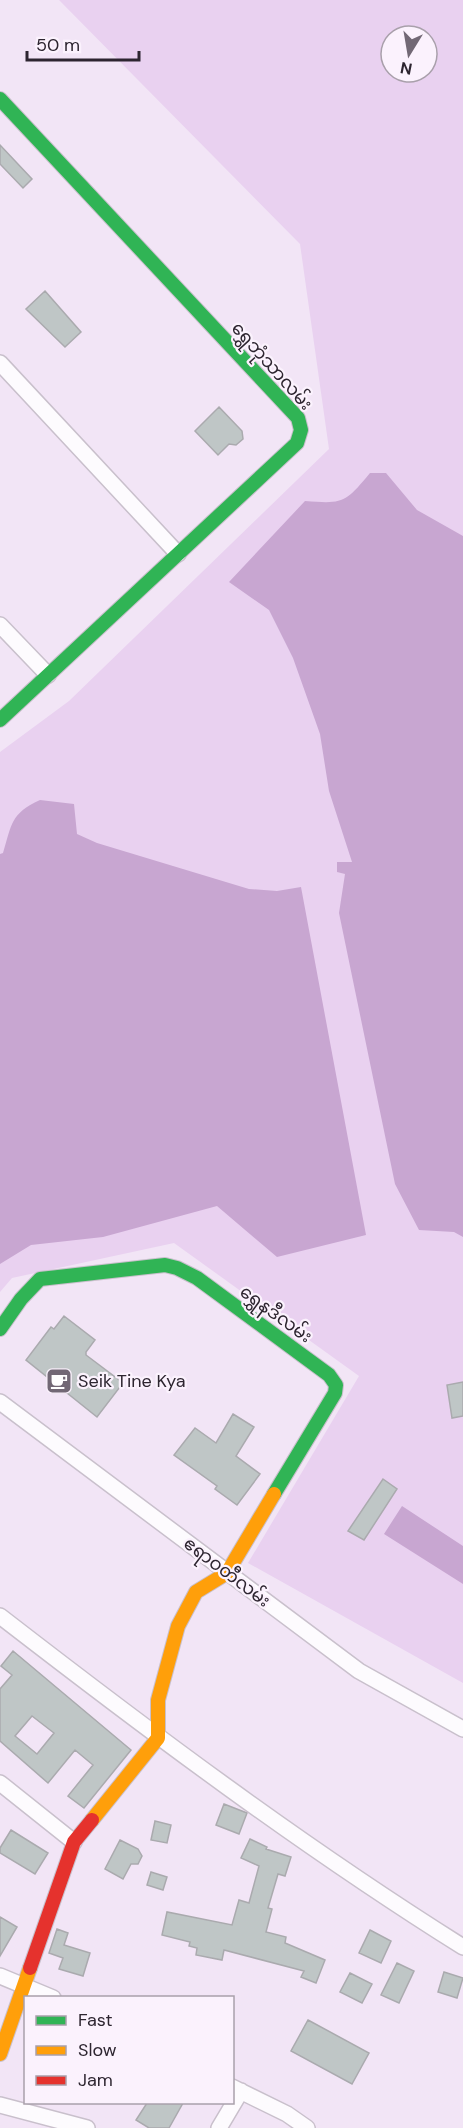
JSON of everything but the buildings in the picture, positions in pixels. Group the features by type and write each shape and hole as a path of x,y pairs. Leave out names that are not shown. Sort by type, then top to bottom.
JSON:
{"street":[{"name":"ရွှေဘုံသာလမ်း","path":"0,720 297,443 301,424 1,103"},
{"path":"0,363 178,554"},
{"path":"0,625 48,675"},
{"name":"ရွှေနဒီလမ်း","path":"0,1329 21,1299 40,1279 165,1265 197,1278 329,1375 336,1385 335,1393 227,1573"},
{"name":"ဧရာဝတီလမ်း","path":"0,1402 359,1671 463,1729"},
{"path":"0,2054 74,1842 158,1738 158,1700 178,1626 196,1592 227,1573"},
{"path":"0,1616 158,1738 405,1911 463,1947"},
{"path":"0,1783 74,1842"},
{"path":"0,1976 49,1996"},
{"path":"237,2089 287,2114 307,2128"},
{"path":"219,2128 230,2104"},
{"path":"0,2105 87,2128"}],"shaded area":[{"path":"59,0 463,0 463,1683 248,1563 359,1376 174,1243 12,1278 0,1292 0,752 69,701 329,449 300,244"},
{"path":"370,473 386,473 417,510 463,536 463,1237 454,1232 419,1230 395,1184 339,913 345,874 337,872 337,862 352,862 329,791 320,734 293,658 269,610 229,582 305,501 328,502 343,499 349,496"},
{"path":"40,800 74,804 77,834 97,843 249,889 277,891 301,887 366,1235 277,1257 217,1206 103,1237 31,1245 0,1264 0,854 3,853 17,815"},
{"path":"402,1506 463,1546 463,1584 384,1534"}],"traffic: fast":[{"path":"0,99 298,418 301,430 297,443 0,720"},
{"path":"0,1329 21,1299 40,1279 165,1265 197,1278 329,1375 336,1385 335,1393 274,1494"}],"traffic: slow":[{"path":"92,1820 158,1738 158,1700 178,1626 196,1592 227,1573 274,1494"},
{"path":"0,2054 30,1968"}],"traffic: jam":[{"path":"30,1968 74,1842 92,1820"}],"place":[{"name":"Seik Tine Kya","path":"59,1381"}]}
